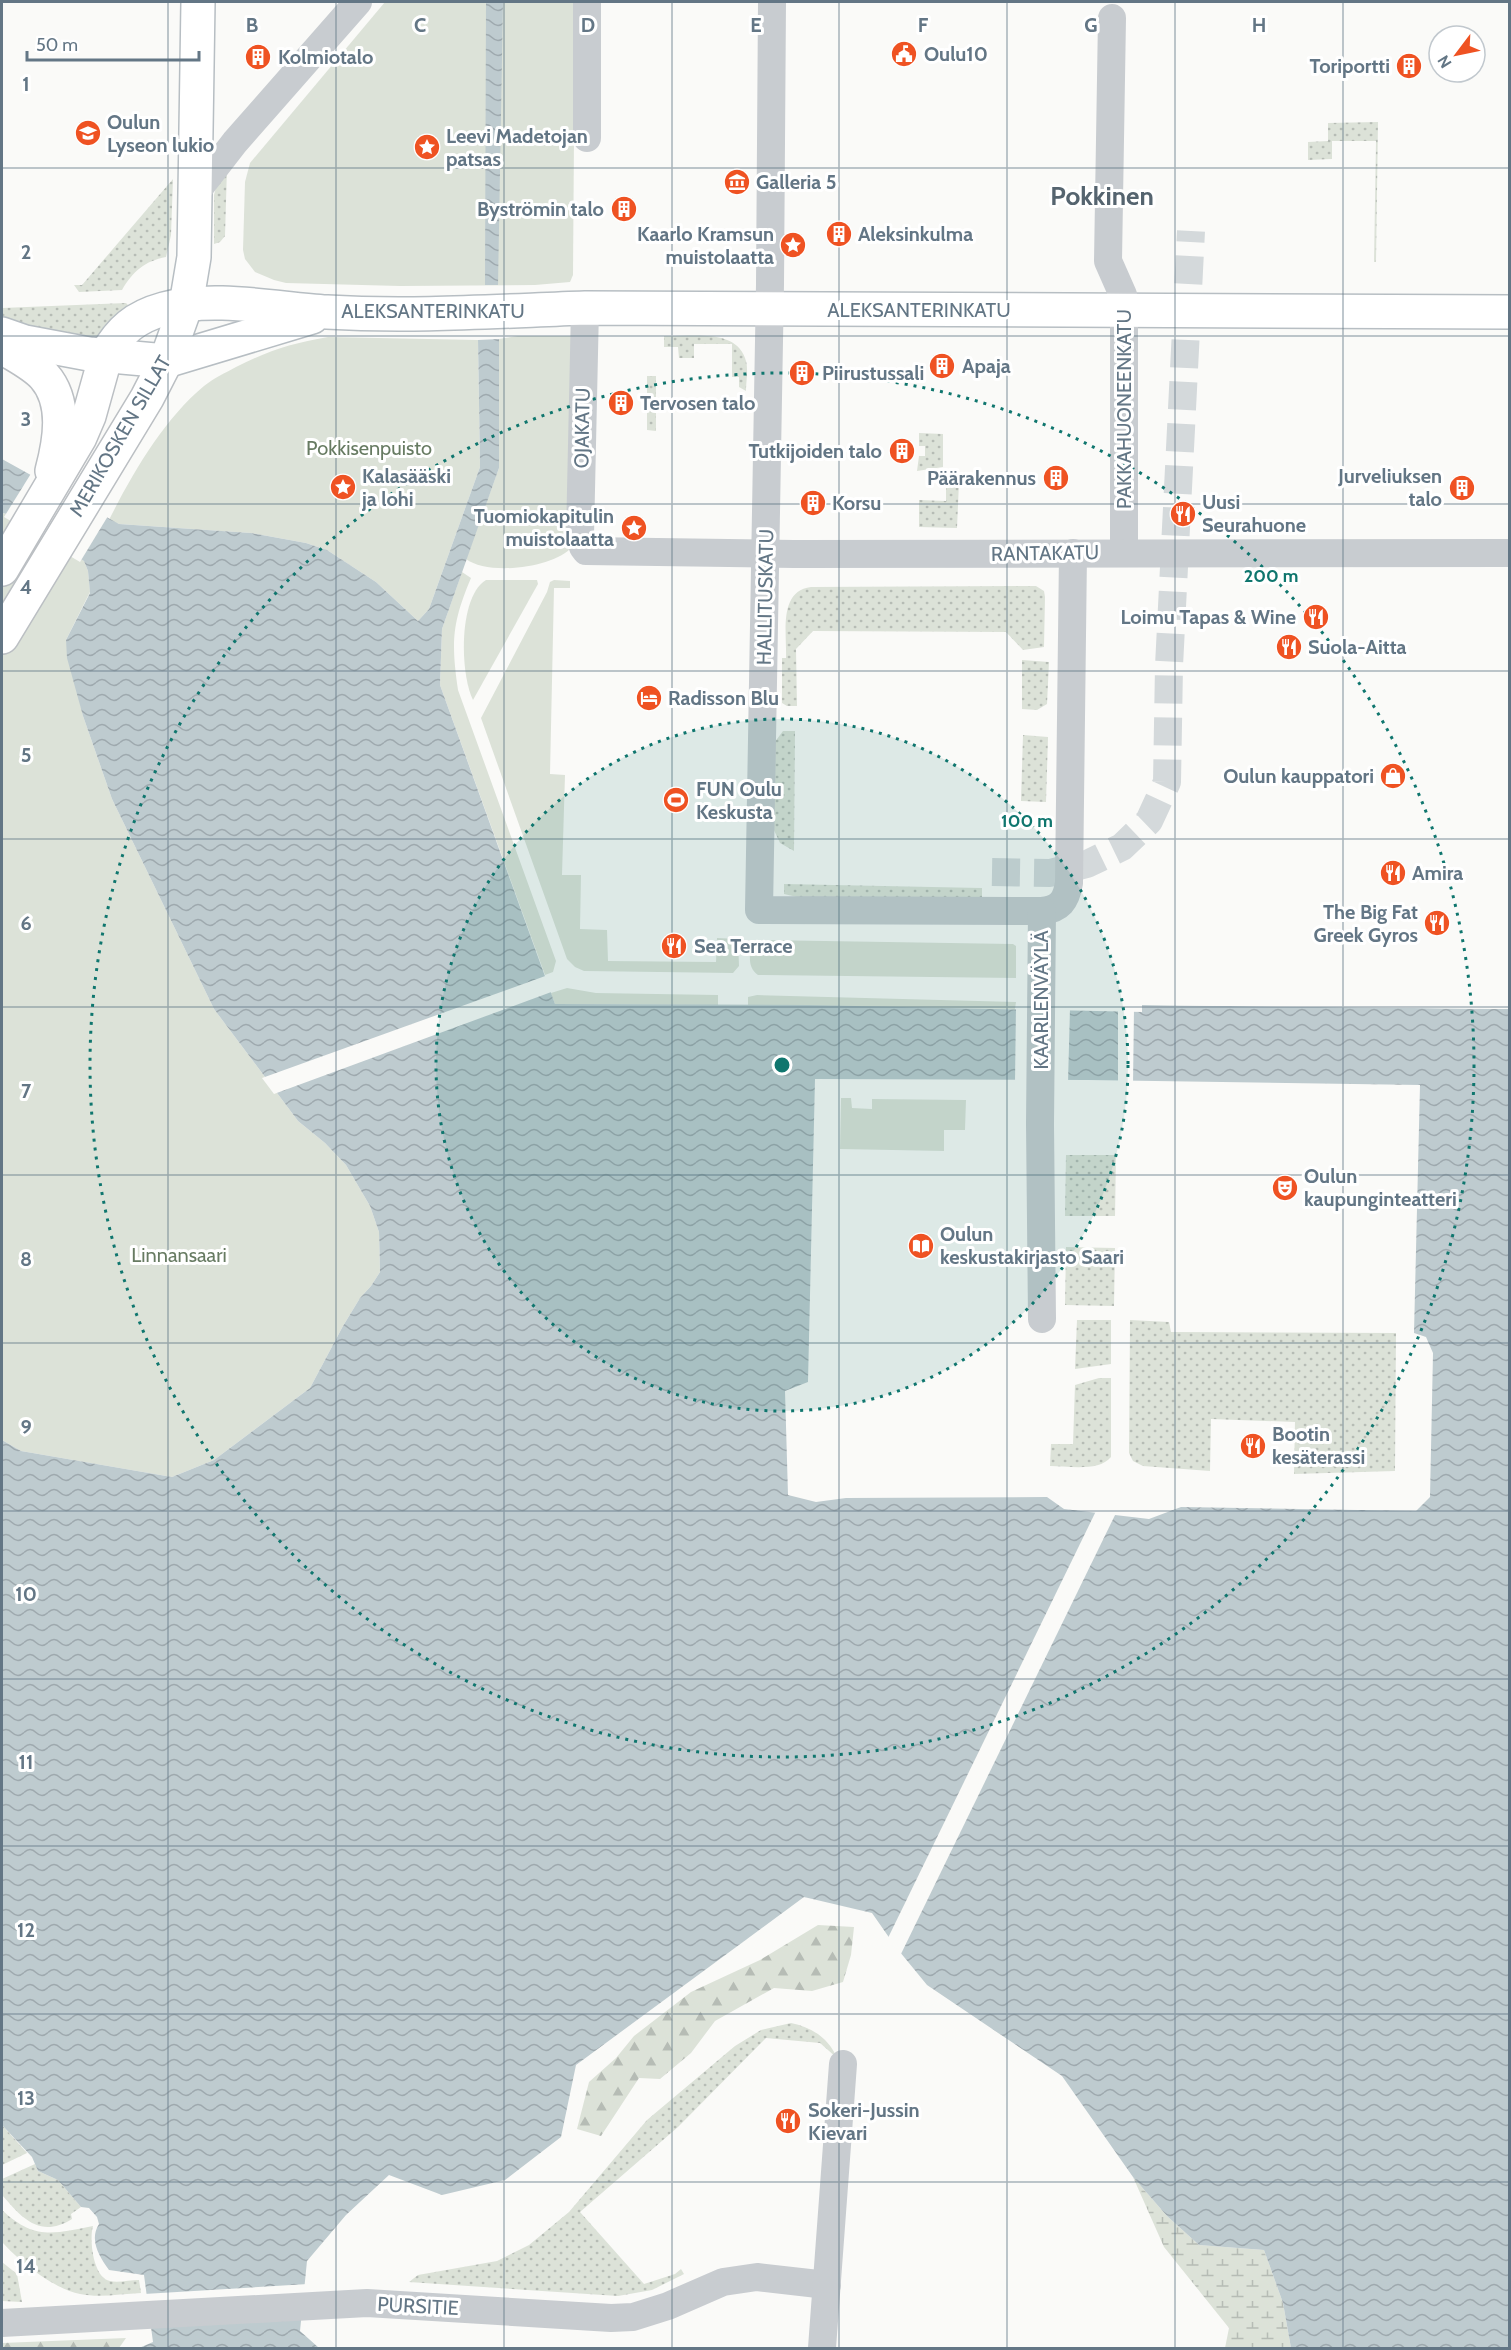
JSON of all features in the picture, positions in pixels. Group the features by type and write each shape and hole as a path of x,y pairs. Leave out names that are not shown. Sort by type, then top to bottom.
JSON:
{"main road":[{"path":"186,305 194,256 197,191 198,2"},
{"name":"ALEKSANTERINKATU","path":"186,305 232,304 328,312 441,313 585,308 1509,312"},
{"name":"MERIKOSKEN SILLAT","path":"2,637 101,474 166,361 186,305 164,308 141,317 118,334 106,355 89,416 63,453 45,498 7,559"},
{"name":"ALEKSANTERINKATU","path":"166,361 328,312"},
{"path":"2,334 25,342 106,355 166,361"},
{"path":"2,347 27,362 44,376 54,391 60,411 63,453"}],"street":[{"path":"197,191 236,142 358,2"},
{"path":"587,2 587,138"},
{"name":"HALLITUSKATU","path":"772,2 766,554 759,910 1042,911"},
{"name":"PAKKAHUONEENKATU","path":"1112,18 1108,261 1123,295 1124,311 1124,552"},
{"name":"OJAKATU","path":"583,547 580,536 585,308"},
{"name":"RANTAKATU","path":"583,547 586,551 593,552 766,554 1509,553"},
{"name":"KAARLENVÄYLÄ","path":"1042,1319 1042,911 1059,906 1067,896 1069,884 1073,553"},
{"path":"822,2349 843,2064"},
{"name":"PURSITIE","path":"2,2323 367,2303 611,2318 633,2317 668,2306 723,2282 757,2277 826,2285"}],"green space":[{"path":"385,2 575,2 573,275 570,282 535,285 400,286 286,283 255,272 245,259 243,250 245,182 250,163"},
{"path":"1378,122 1376,262 1374,262 1376,141 1332,141 1332,159 1308,160 1308,142 1328,141 1328,123"},
{"path":"227,168 225,236 220,242 214,244 214,195"},
{"path":"173,179 171,235 166,257 140,268 122,290 79,292 74,285 82,285"},
{"path":"126,303 128,305 104,326 94,344 2,320 2,308"},
{"path":"518,336 577,336 572,547 551,560 536,565 489,567 466,559 499,468 499,339"},
{"path":"664,336 710,336 732,342 740,348 745,358 746,391 739,387 739,377 732,377 732,344 694,344 694,358 679,358 678,347 664,347"},
{"name":"Pokkisenpuisto","path":"328,337 478,340 480,467 429,609 418,621 376,582 327,550 306,543 251,533 119,524 109,520 128,484 162,431 189,399 204,386 236,367 270,352"},
{"path":"647,376 656,376 656,431 647,430"},
{"path":"919,433 943,434 943,467 917,471 919,456 925,456 925,446 919,446"},
{"path":"949,482 959,482 957,528 919,527 919,500 946,501 946,485"},
{"name":"Linnansaari","path":"2,513 8,514 84,561 88,571 90,592 66,640 83,716 112,799 214,1009 298,1121 325,1143 346,1165 370,1206 379,1232 380,1272 360,1298 343,1326 310,1388 214,1460 172,1477 21,1451 2,1440"},
{"path":"462,572 471,578 460,608 455,633 454,659 458,690 556,961 553,972 545,975 440,685 442,629"},
{"path":"486,580 537,580 538,584 473,700 466,673 464,637 470,602 477,589"},
{"path":"570,581 570,588 554,588 550,774 565,775 562,875 581,875 580,929 607,930 608,961 716,962 717,938 738,939 739,966 733,973 584,971 575,967 567,959 481,718 547,592 550,582"},
{"path":"1036,586 1044,591 1045,597 1044,647 1023,650 1006,632 813,631 796,649 797,706 787,706 782,703 782,658 786,658 786,615 793,596 800,590 811,587"},
{"path":"1022,660 1049,662 1047,704 1037,710 1022,709"},
{"path":"783,731 795,731 794,851 780,843 773,828 774,743"},
{"path":"1023,735 1048,737 1046,802 1021,801"},
{"path":"784,884 982,888 982,901 797,897 784,894"},
{"path":"756,940 1013,944 1016,946 1016,978 758,975 754,972 750,961 751,943"},
{"path":"567,988 596,993 718,995 718,1005 555,1004 551,993"},
{"path":"757,995 1016,1002 1015,1009 748,1005 748,997"},
{"path":"841,1098 851,1098 852,1108 872,1109 872,1099 966,1100 965,1130 944,1130 944,1151 840,1149"},
{"path":"1066,1155 1116,1155 1115,1216 1065,1216"},
{"path":"1066,1247 1115,1248 1114,1306 1065,1305"},
{"path":"1077,1320 1111,1320 1111,1364 1075,1369"},
{"path":"1130,1320 1169,1322 1171,1332 1396,1333 1395,1471 1294,1474 1295,1422 1211,1419 1210,1471 1143,1466 1133,1461 1129,1453"},
{"path":"1099,1378 1111,1378 1111,1457 1099,1465 1050,1466 1051,1444 1073,1444 1075,1385"},
{"path":"818,1925 854,1927 851,1955 843,1982 812,1991 774,1988 715,2021 691,2053 660,2079 639,2078 601,2136 577,2129 589,2082 616,2058 634,2036 691,1992 760,1960"},
{"path":"791,2023 806,2027 819,2035 834,2051 837,2058 820,2043 766,2038 678,2127 580,2212 644,2284 675,2274 681,2269 684,2274 652,2290 618,2296 409,2282 418,2275 497,2261 529,2245 569,2212 647,2120 735,2046 761,2030"},
{"path":"2,2125 27,2153 2,2165"},
{"path":"35,2164 38,2171 58,2180 81,2207 71,2214 72,2219 61,2225 50,2227 32,2223 24,2218 2,2195 2,2179"},
{"path":"1133,2177 1167,2216 1199,2245 1264,2250 1283,2303 1291,2348 1225,2348 1229,2328 1164,2247"},
{"path":"2,2210 24,2226 44,2232 93,2226 92,2248 100,2273 110,2281 139,2280 141,2293 87,2295 70,2291 48,2280 27,2265 2,2242"},
{"path":"2,2262 17,2274 22,2302 2,2301"},
{"path":"126,2338 119,2348 2,2348 2,2343"}],"water":[{"path":"486,2 503,2 498,285 485,285"},
{"path":"499,339 499,468 442,629 440,685 555,1004 809,1005 1142,1012 1142,1005 1509,1009 1509,2348 1291,2348 1283,2303 1264,2250 1199,2245 1167,2216 1133,2177 1062,2076 927,1985 872,1913 804,1897 576,2065 561,2137 505,2180 442,2195 389,2175 346,2215 307,2261 300,2331 319,2348 139,2348 153,2342 144,2275 109,2270 95,2242 99,2224 97,2217 89,2208 81,2207 58,2180 38,2171 32,2157 2,2125 2,1440 21,1451 172,1477 214,1460 310,1388 343,1326 360,1298 380,1272 379,1232 370,1206 346,1165 325,1143 298,1121 214,1009 112,799 83,716 67,658 66,640 90,593 88,571 84,561 8,514 2,513 2,459 119,524 251,533 306,543 327,550 376,582 418,621 429,609 480,467 478,340","holes":["815,1079 1420,1085 1414,1333 1426,1337 1433,1353 1430,1497 1416,1511 1181,1507 1149,1519 1064,1509 1047,1497 846,1498 816,1502 788,1495 785,1391 808,1382"]}],"pier":[{"path":"32,472 108,516 80,562 4,517"},
{"path":"548,975 554,991 274,1094 262,1078"},
{"path":"1142,1002 1510,1006 1510,1009 1142,1005"},
{"path":"1016,1006 1070,1008 1068,1083 1015,1083"},
{"path":"1118,1009 1134,1009 1133,1084 1118,1083"},
{"path":"1097,1509 1117,1511 900,1956 887,1940"},
{"path":"308,2284 304,2318 148,2328 144,2294"}],"tunnel":[{"path":"992,872 1050,873 1087,864 1122,847 1149,821 1167,782 1169,666 1191,231"}],"place":[{"name":"Oulu10","path":"904,54"},
{"name":"Kolmiotalo","path":"258,57"},
{"name":"Toriportti","path":"1409,66"},
{"name":"Oulun Lyseon lukio","path":"88,133"},
{"name":"Leevi Madetojan patsas","path":"427,147"},
{"name":"Galleria 5","path":"737,182"},
{"name":"Byströmin talo","path":"624,209"},
{"name":"Aleksinkulma","path":"839,234"},
{"name":"Kaarlo Kramsun muistolaatta","path":"793,245"},
{"name":"Apaja","path":"942,366"},
{"name":"Piirustussali","path":"802,373"},
{"name":"Tervosen talo","path":"621,403"},
{"name":"Tutkijoiden talo","path":"902,451"},
{"name":"Päärakennus","path":"1056,478"},
{"name":"Kalasääski ja lohi","path":"343,487"},
{"name":"Jurveliuksen talo","path":"1462,488"},
{"name":"Korsu","path":"813,503"},
{"name":"Uusi Seurahuone","path":"1183,514"},
{"name":"Tuomiokapitulin muistolaatta","path":"634,528"},
{"name":"Loimu Tapas & Wine","path":"1316,617"},
{"name":"Suola-Aitta","path":"1289,647"},
{"name":"Radisson Blu","path":"649,698"},
{"name":"Oulun kauppatori","path":"1393,776"},
{"name":"FUN Oulu Keskusta","path":"676,800"},
{"name":"Amira","path":"1393,873"},
{"name":"The Big Fat Greek Gyros","path":"1437,923"},
{"name":"Sea Terrace","path":"674,946"},
{"name":"Oulun kaupunginteatteri","path":"1285,1188"},
{"name":"Oulun keskustakirjasto Saari","path":"921,1246"},
{"name":"Bootin kesäterassi","path":"1253,1446"},
{"name":"Sokeri-Jussin Kievari","path":"788,2121"}],"district":[{"name":"Pokkinen","path":"1102,196"}]}
